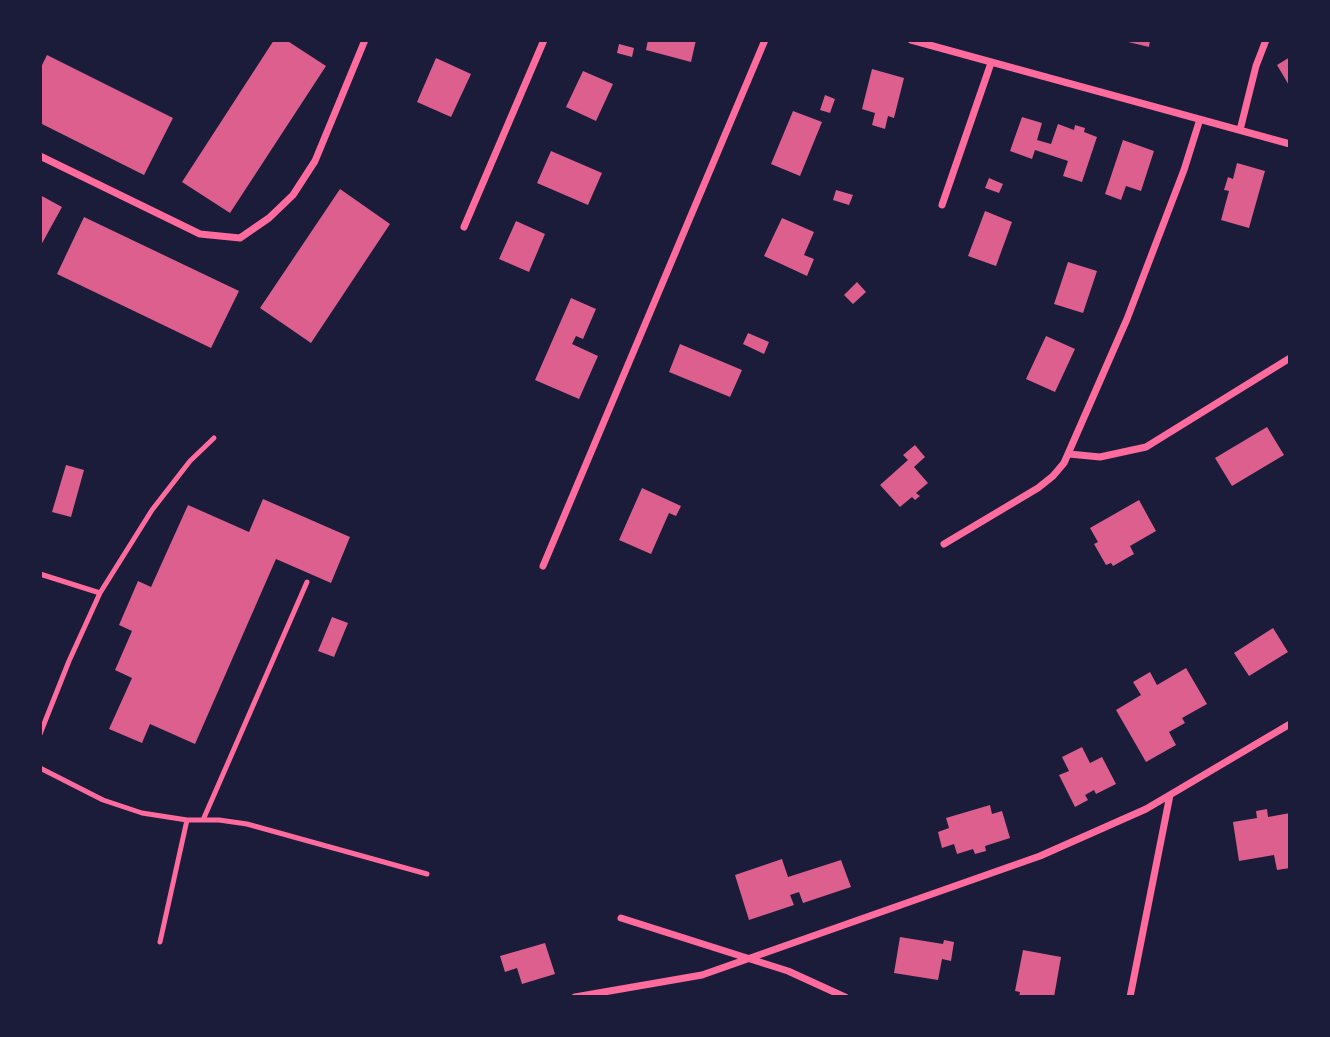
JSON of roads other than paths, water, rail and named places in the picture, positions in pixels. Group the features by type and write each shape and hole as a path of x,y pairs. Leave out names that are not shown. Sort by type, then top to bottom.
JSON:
{"street":[{"path":"40,156 200,234 240,238 270,218 293,195 315,161 365,40"},
{"path":"464,227 544,40"},
{"path":"544,566 765,40"},
{"path":"911,40 1290,144"},
{"path":"1240,130 1256,66 1266,40"},
{"path":"942,205 991,63"},
{"path":"944,544 1038,488 1053,476 1069,454 1127,319 1184,170 1200,119"},
{"path":"1069,454 1100,457 1146,447 1290,358"},
{"path":"575,997 702,975 1040,856 1122,821 1290,724"},
{"path":"1129,997 1170,795"},
{"path":"621,918 788,971 845,997"}],"lane":[{"path":"40,734 68,661 100,593 152,510 190,461 214,438"},
{"path":"40,574 100,593"},
{"path":"203,820 307,582"},
{"path":"40,768 116,804 142,813 187,820 219,820 247,824 427,874"},
{"path":"160,942 187,820"}]}
